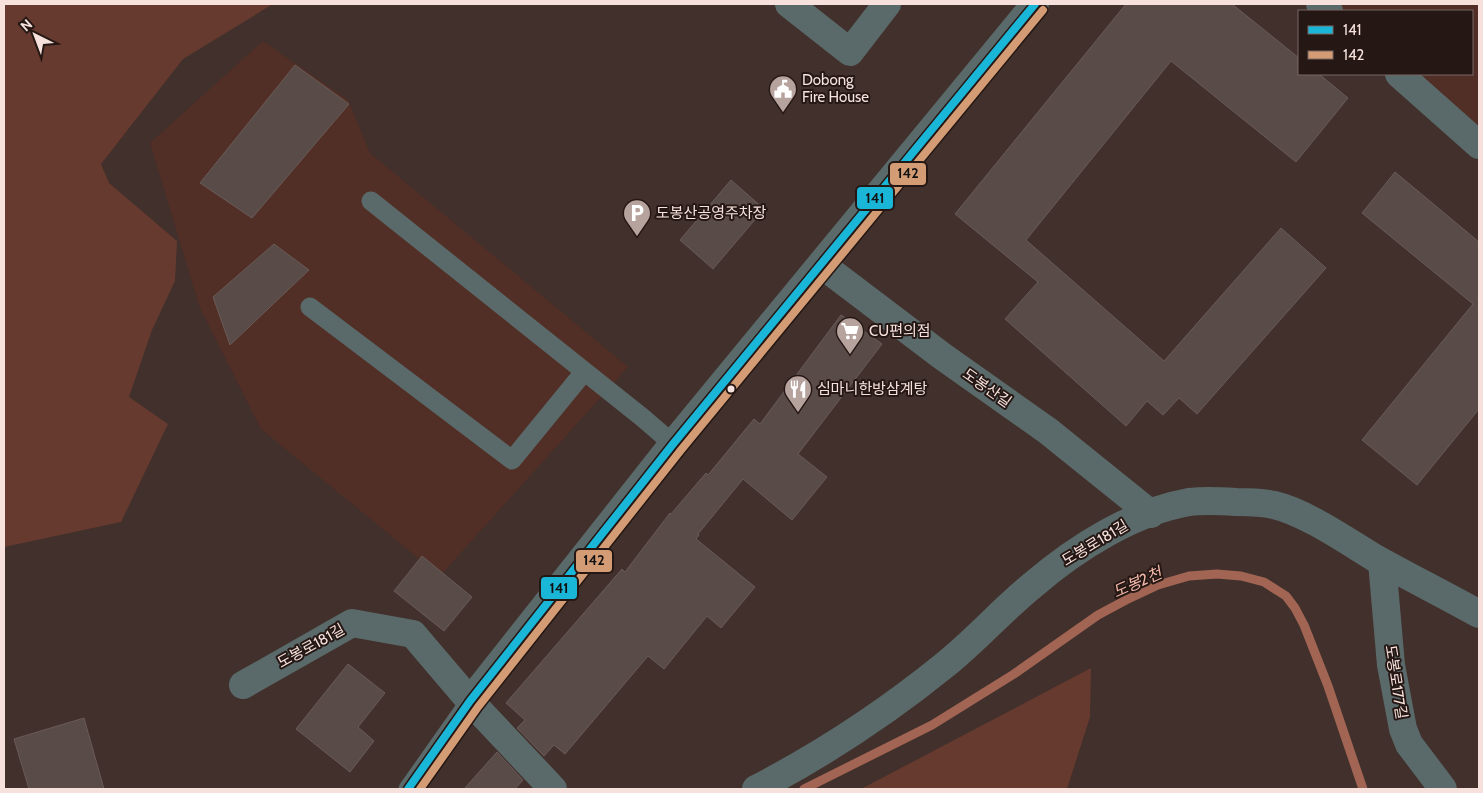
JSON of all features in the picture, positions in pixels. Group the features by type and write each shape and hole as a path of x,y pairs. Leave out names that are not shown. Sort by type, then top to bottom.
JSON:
{"street":[{"path":"789,4 850,52 887,4"},
{"path":"470,701 673,444 1035,4"},
{"path":"1400,75 1479,145"},
{"name":"도봉산길","path":"822,265 942,356 1048,431 1151,514"},
{"name":"도봉로181길","path":"756,789 841,740 918,686 948,662 1034,583 1080,550 1124,524 1171,506 1191,502 1214,501 1258,502 1275,505 1294,512 1479,614"},
{"name":"도봉로177길","path":"1382,562 1391,666 1403,729 1409,744 1443,789"},
{"name":"도봉로181길","path":"243,685 352,623 413,634 470,701 553,789"}],"lane":[{"path":"371,201 673,444"},
{"path":"310,307 512,460 584,372"},
{"path":"408,789 470,701"}],"shaded area":[{"path":"4,4 273,4 183,59 101,164 109,183 177,241 175,281 152,330 129,397 168,424 121,522 4,547"},
{"path":"1338,4 1479,4 1479,133 1415,75 1473,75 1473,10 1345,10"},
{"path":"263,41 348,100 370,153 628,367 440,576 261,429 200,308 150,143"},
{"path":"1091,668 1090,717 1067,789 861,789"}],"building":[{"path":"1126,4 1232,4 1298,57 1298,75 1320,75 1348,98 1296,162 1171,61 1026,240 1164,361 1281,228 1326,268 1197,414 1179,398 1163,415 1147,401 1126,426 1005,319 1038,282 955,214"},
{"path":"295,65 349,104 252,218 200,183"},
{"path":"1395,172 1479,242 1479,409 1417,485 1362,440 1473,304 1362,213"},
{"path":"731,180 764,209 713,269 680,240"},
{"path":"274,244 309,270 230,345 213,297"},
{"path":"841,315 882,344 798,454 827,477 792,520 743,479 698,534 696,539 755,587 721,628 707,616 664,669 648,656 565,754 554,745 544,756 517,728 525,720 506,703 622,569 625,572 670,513 706,473 708,475 754,419 760,424"},
{"path":"422,556 472,597 444,631 394,591"},
{"path":"348,664 385,693 358,727 374,741 350,772 296,729"},
{"path":"84,718 104,789 29,789 14,739"},
{"path":"497,752 523,780 515,789 464,789"}],"waterway":[{"name":"도봉2천","path":"804,789 932,725 1014,674 1098,615 1126,600 1158,585 1189,576 1217,574 1241,576 1264,582 1286,596 1295,608 1304,625 1328,686 1363,789"}],"transit line":[{"name":"141","path":"408,789 470,701 673,444 1035,4"},
{"name":"142","path":"420,789 478,707 681,450 1043,10"}],"place":[{"name":"Dobong Fire House","path":"783,113"},
{"name":"도봉산공영주차장","path":"637,237"},
{"name":"CU편의점","path":"850,355"},
{"name":"심마니한방삼계탕","path":"798,413"}]}
